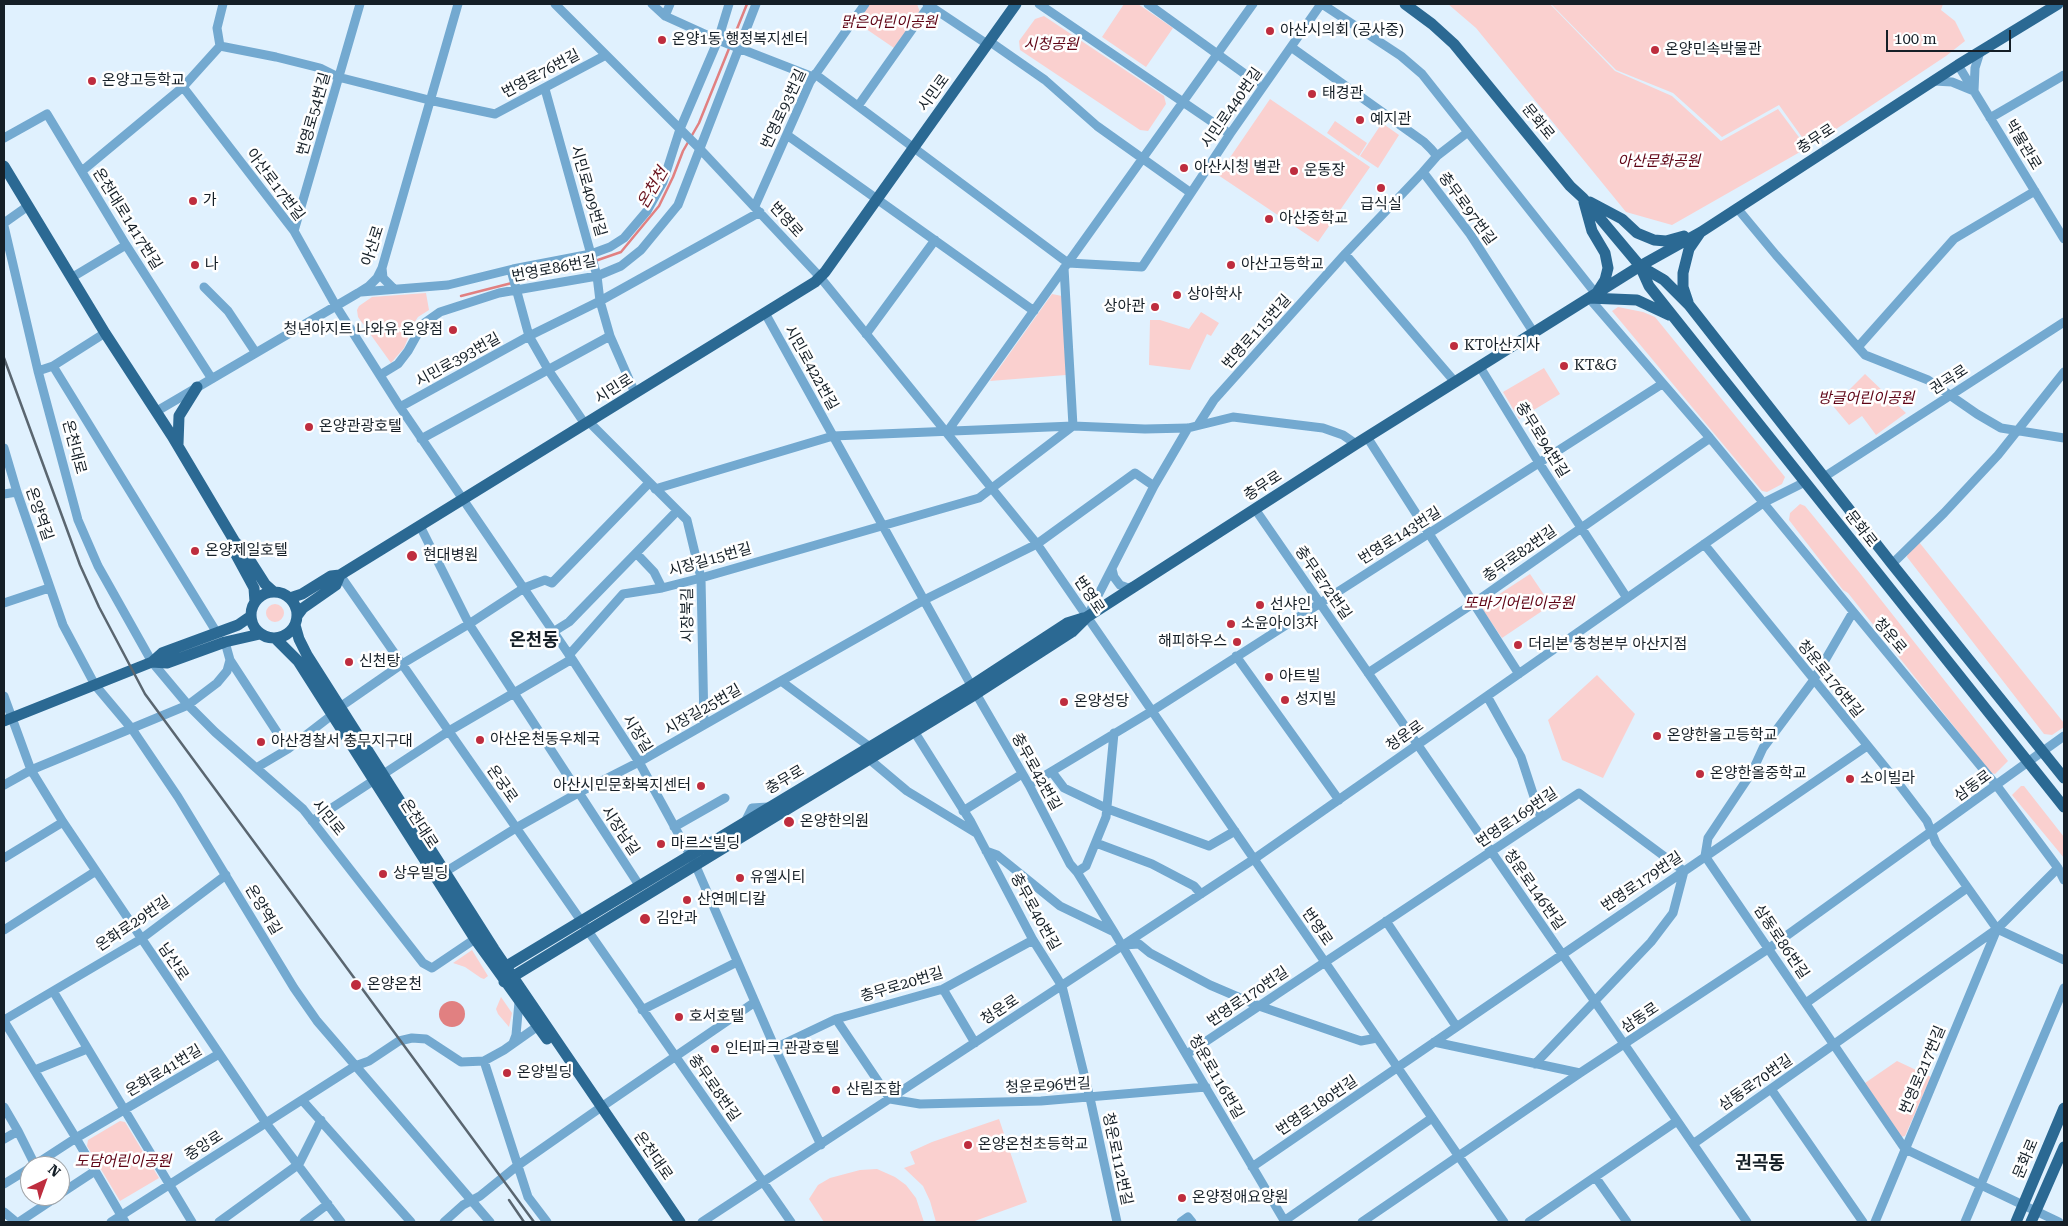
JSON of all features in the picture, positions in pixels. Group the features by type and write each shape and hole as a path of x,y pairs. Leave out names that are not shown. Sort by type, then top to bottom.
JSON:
{"main road":[{"name":"시민로","path":"290,598 302,594 331,576 340,575 820,278 1016,4"},
{"name":"문화로","path":"1405,4 1432,24 1454,44 1570,186 1583,198 1640,266 1649,286 1674,318 2064,807"},
{"name":"충무로","path":"501,969 584,925 692,860 869,759 912,727 973,690 1067,624 1087,617 1367,437 1640,266 1701,232 1958,65 2058,4"},
{"path":"4,166 105,333 178,445 235,542 244,552 265,584 274,592"},
{"path":"1583,198 1622,219 1637,233 1654,240 1666,241 1701,232"},
{"path":"1583,198 1592,230 1605,254 1608,268 1605,280 1593,296"},
{"path":"1689,305 1684,287 1683,273 1689,249 1701,232"},
{"name":"문화로","path":"1640,266 1664,280 1689,305 1892,564 2064,778"},
{"path":"1593,296 1637,300 1657,308 1674,318"},
{"path":"178,445 179,416 197,387"},
{"path":"8,720 152,662 162,653 245,622 251,616 255,602 254,588 235,553 235,542"},
{"name":"시민로","path":"296,621 303,608 336,585 340,575"},
{"path":"152,662 167,663 225,642 260,634 275,638 285,636 296,621 294,604 290,598 284,594 274,592 263,595 255,602"},
{"path":"251,616 254,626 260,634"},
{"name":"온천대로","path":"296,621 299,639 336,711"},
{"name":"온천대로","path":"275,638 298,661 336,711 378,777 475,939 501,969"},
{"name":"충무로","path":"508,979 640,884 692,860 746,820 870,747 912,727"},
{"name":"온천대로","path":"378,777 445,872 501,969 680,1222"},
{"name":"온천대로","path":"522,998 538,1026 599,1108 674,1222"},
{"name":"문화로","path":"2016,1222 2064,1108"},
{"name":"문화로","path":"2031,1222 2064,1147"}],"street":[{"path":"82,171 183,87 220,46 217,28 223,4"},
{"name":"번영로54번길","path":"294,231 360,4"},
{"name":"아산로","path":"157,411 358,293 377,278 382,268 458,4"},
{"path":"652,4 665,16 718,40 814,75 858,106 1066,266 1073,426"},
{"path":"665,16 670,4"},
{"path":"358,293 448,285 591,254 610,247 624,238 647,211 663,182 680,129 718,40 729,4"},
{"name":"번영로86번길","path":"380,375 404,358 417,331 430,317 440,312 499,293 598,276 621,266 641,250 678,205 756,4"},
{"name":"번영로93번길","path":"757,209 814,75 865,4"},
{"path":"858,106 929,4 1046,80 1097,126 1191,193"},
{"path":"1039,4 1230,134"},
{"path":"1148,4 1256,82"},
{"path":"947,432 1253,4"},
{"path":"1321,4 1412,65 1468,132 1662,384 1710,438 1763,503"},
{"name":"시민로440번길","path":"1066,266 1142,267 1230,134 1321,4"},
{"name":"번영로","path":"557,5 700,149 820,278 1037,544 1504,1222"},
{"name":"번영로76번길","path":"220,46 276,56 320,68 338,77 429,100 495,114 606,55"},
{"name":"충무로97번길","path":"1291,47 1424,142 1437,156 1422,172 1470,234 1534,332"},
{"path":"1934,81 1952,82 1974,91 1975,68 1980,52"},
{"name":"박물관로","path":"1958,65 2064,239"},
{"path":"1990,118 2064,75"},
{"name":"아산로17번길","path":"183,87 294,231 336,306"},
{"name":"시민로409번길","path":"545,89 598,276 600,301 610,336 636,393"},
{"name":"온천대로1417번길","path":"4,138 47,114 126,245 212,379"},
{"path":"1437,156 1468,132"},
{"path":"787,135 1034,311"},
{"name":"번영로115번길","path":"1087,617 1154,486 1193,427 1214,400 1345,254 1422,172"},
{"path":"1858,347 1954,238 2035,191"},
{"name":"온천대로","path":"28,206 4,224 38,371 78,520 98,566 152,662"},
{"path":"1737,208 1865,355 1928,380 2001,428 2016,432 2064,438"},
{"path":"600,301 757,209"},
{"path":"866,334 935,240"},
{"path":"71,278 126,245"},
{"path":"1345,254 1455,382"},
{"path":"382,268 383,278 394,289"},
{"name":"시장북길","path":"511,270 529,336 549,371 587,423 687,520 701,578 704,725"},
{"path":"204,287 228,311 256,352"},
{"name":"시민로393번길","path":"400,407 529,336 600,301"},
{"path":"336,306 421,439 463,499"},
{"name":"시민로422번길","path":"765,313 973,690"},
{"name":"권곡로","path":"1824,477 2064,322"},
{"path":"38,371 52,366 105,333"},
{"path":"421,439 549,371 610,336"},
{"name":"온천대로","path":"52,366 217,633"},
{"name":"충무로94번길","path":"1480,366 1539,463 1627,598"},
{"path":"1892,564 1944,513 1998,455 2064,372"},
{"name":"번영로143번길","path":"1152,710 1662,384"},
{"path":"256,768 288,749 336,711 402,664 524,588 545,580 552,583 652,486 833,436 1073,426 1145,429 1193,427 1233,417 1323,428 1344,435 1356,444"},
{"path":"882,525 979,498 1073,426"},
{"name":"충무로82번길","path":"1367,437 1519,674"},
{"path":"1582,527 1710,438"},
{"name":"온양역길","path":"4,448 49,588 63,624 95,685 132,729 178,797 306,1005 355,1066 490,1222"},
{"path":"924,600 1037,544 1134,473 1154,486"},
{"name":"청운로","path":"702,1222 1202,894 1763,503 1805,482"},
{"path":"4,494 17,492"},
{"name":"시장길","path":"463,499 639,762 692,860"},
{"name":"청운로","path":"1763,503 1997,786"},
{"name":"충무로72번길","path":"1254,509 1417,745"},
{"path":"553,632 569,622 677,511"},
{"name":"시장길15번길","path":"570,657 623,594 662,588 701,578 882,525"},
{"name":"시장남길","path":"420,526 469,624 578,793 640,884"},
{"name":"충무로82번길","path":"1474,603 1582,527"},
{"name":"청운로176번길","path":"1704,544 1927,822 1932,833"},
{"path":"636,553 654,572 662,588"},
{"path":"1112,569 1114,578 1120,585 1128,588 1137,585"},
{"name":"온궁로","path":"340,575 584,925"},
{"path":"4,603 49,588"},
{"name":"시장길25번길","path":"639,762 924,600"},
{"path":"1368,673 1474,603"},
{"path":"1705,856 1708,838 1752,772 1763,748 1814,681 1853,612"},
{"path":"225,642 230,660 288,749"},
{"path":"1236,656 1339,800"},
{"path":"312,820 570,657"},
{"path":"4,785 31,770 188,706 217,683 227,671 230,660"},
{"name":"시민로","path":"152,662 188,706 303,809 422,963 432,968 475,939"},
{"path":"782,681 870,747"},
{"name":"충무로42번길","path":"973,690 1030,785 1070,864 1078,872 1123,946"},
{"name":"남산로","path":"4,696 8,720 31,770 63,822 266,1123 299,1164 341,1222"},
{"path":"1487,696 1520,757 1541,818"},
{"path":"1030,785 1152,710"},
{"name":"충무로40번길","path":"912,727 976,833 1033,940 1062,986"},
{"path":"1078,872 1086,866 1108,809 1114,733"},
{"name":"삼동로","path":"1362,1222 1580,1073 1768,949 1932,833 2064,736"},
{"name":"청운로146번길","path":"1417,745 1624,1045"},
{"name":"번영로179번길","path":"1397,1067 1867,746"},
{"path":"869,759 906,791 976,833"},
{"path":"445,872 516,828 578,793 639,762"},
{"path":"1052,772 1064,788 1108,809 1209,846 1235,831"},
{"path":"963,811 1022,774"},
{"path":"1997,786 2058,868 2064,880"},
{"name":"번영로169번길","path":"1324,962 1579,793 1684,871"},
{"path":"674,827 725,798"},
{"path":"4,858 63,822"},
{"path":"1932,833 1936,843 1997,929 2064,960"},
{"path":"1096,843 1152,864 1194,886 1202,894"},
{"name":"충무로40번길","path":"986,852 997,855 1060,906 1114,932"},
{"name":"삼동로86번길","path":"1705,856 1905,1149"},
{"path":"692,860 775,1048 821,1145"},
{"path":"1834,1044 1997,929 2058,868"},
{"path":"1535,1064 1651,942 1673,913 1684,871"},
{"path":"4,930 96,872"},
{"name":"온화로29번길","path":"76,1138 4,1020 141,939 226,875"},
{"path":"1806,1003 1968,888"},
{"path":"1386,921 1456,1026"},
{"name":"충무로8번길","path":"584,925 791,1222"},
{"name":"번영로217번길","path":"1875,1222 1997,929"},
{"name":"충무로20번길","path":"775,1048 836,1019 943,989 1033,940"},
{"path":"1123,946 1139,944 1150,953 1210,986 1259,1006 1361,1041 1377,1038"},
{"name":"청운로116번길","path":"1123,946 1284,1221"},
{"path":"642,1010 737,962"},
{"name":"번영로170번길","path":"1187,1054 1324,962"},
{"name":"청운로112번길","path":"1062,986 1090,1098 1117,1222"},
{"path":"1965,1222 2064,988"},
{"path":"943,989 976,1043"},
{"path":"53,991 124,1111"},
{"path":"513,1044 522,998"},
{"path":"444,1222 463,1205 480,1196 517,1166 755,1002"},
{"path":"836,1019 890,1099"},
{"path":"538,1026 484,1062 528,1197 547,1222"},
{"name":"중앙로","path":"111,1222 123,1219 169,1185 355,1066 369,1061 399,1041 412,1038 426,1039 462,1062 484,1062"},
{"path":"1434,1042 1580,1073"},
{"name":"삼동로70번길","path":"1693,1144 1834,1044"},
{"path":"1624,1045 1747,1222"},
{"path":"35,1070 87,1048"},
{"name":"온화로41번길","path":"48,1156 219,1054"},
{"name":"번영로180번길","path":"1252,1167 1397,1067"},
{"name":"청운로96번길","path":"890,1099 920,1104 939,1104 1090,1098 1206,1088"},
{"path":"1771,1089 1863,1222"},
{"path":"302,1100 411,1222"},
{"path":"4,1107 29,1156"},
{"name":"온화로41번길","path":"124,1111 192,1222"},
{"path":"1284,1221 1432,1118"},
{"path":"219,1222 299,1164 321,1120"},
{"path":"1529,1222 1677,1121"},
{"path":"4,1140 18,1132"},
{"path":"76,1138 123,1219"},
{"path":"1905,1149 2059,1222"},
{"path":"70,1188 95,1171"},
{"name":"온화로41번길","path":"4,1184 20,1174"},
{"path":"1596,1178 1627,1222"},
{"path":"304,1222 328,1204"},
{"path":"4,1212 18,1222 42,1206"},
{"path":"1181,1222 1188,1217 1192,1222"}],"green space":[{"name":"맑은어린이공원","path":"868,4 917,4 920,12 894,48 856,22"},
{"path":"1124,4 1138,4 1173,28 1146,67 1102,37"},
{"name":"아산문화공원","path":"1448,4 1550,4 1615,71 1672,96 1721,141 1778,109 1807,148 1672,225 1626,212 1476,28"},
{"name":"온양민속박물관","path":"1551,4 1943,4 1941,10 1955,21 1965,41 1946,56 1809,147 1779,105 1722,137 1673,93 1616,70"},
{"name":"시청공원","path":"1044,16 1164,96 1166,104 1148,131 1140,130 1020,50 1019,41 1035,19"},
{"name":"운동장","path":"1270,99 1370,167 1318,242 1218,175"},
{"path":"1335,121 1367,143 1359,156 1327,133"},
{"path":"1382,123 1399,135 1378,168 1360,156"},
{"path":"426,293 429,310 418,317 404,348 391,363 358,317 357,310 359,306 372,297"},
{"path":"1052,294 1062,296 1066,375 990,381"},
{"path":"1618,307 1643,312 1655,317 1785,477 1782,484 1767,492 1762,491 1612,311"},
{"path":"1201,312 1219,323 1211,336 1207,334 1190,370 1149,365 1150,320 1160,320 1189,329"},
{"path":"1544,368 1560,394 1519,419 1503,392"},
{"name":"방글어린이공원","path":"1865,374 1906,413 1876,435 1862,416 1849,425 1833,406"},
{"path":"1800,504 1805,506 1859,572 2008,761 1995,774 1991,773 1789,520 1790,513"},
{"path":"1919,542 2064,723 2064,727 2052,735 2044,734 1907,557 1908,552"},
{"name":"또바기어린이공원","path":"1530,574 1551,605 1502,638 1482,609 1484,604"},
{"path":"271,604 279,604 284,609 282,620 271,622 266,617 266,609"},
{"path":"1597,675 1635,714 1603,778 1562,760 1548,720"},
{"path":"2021,786 2024,786 2064,837 2064,858 2012,795"},
{"path":"472,950 488,976 484,979 465,967 453,963"},
{"path":"501,997 512,1013 509,1027 496,1009"},
{"path":"1897,1061 1931,1077 1905,1136 1901,1137 1865,1083"},
{"path":"999,1119 1027,1202 972,1222 936,1222 923,1186 904,1168 915,1164 910,1152 932,1142"},
{"name":"도담어린이공원","path":"120,1121 125,1122 159,1178 120,1201 87,1146 88,1140"},
{"path":"877,1169 895,1177 906,1185 916,1198 924,1222 824,1222 809,1199 818,1185 830,1178 860,1170"}],"shaded area":[{"path":"452,1001 461,1005 465,1014 461,1023 452,1027 443,1023 439,1014 443,1005"}],"waterway":[{"name":"온천천","path":"595,261 621,252 659,206 683,151 699,123 747,4"},
{"name":"온천천","path":"461,296 590,263"}],"railway":[{"path":"4,358 80,565 99,607 145,694 534,1222"},
{"path":"509,1200 524,1222"}],"place":[{"name":"아산시의회 (공사중)","path":"1270,31"},
{"name":"온양1동 행정복지센터","path":"662,40"},
{"name":"온양민속박물관","path":"1655,50"},
{"name":"온양고등학교","path":"92,81"},
{"name":"태경관","path":"1312,94"},
{"name":"예지관","path":"1360,120"},
{"name":"아산시청 별관","path":"1184,168"},
{"name":"운동장","path":"1294,171"},
{"name":"급식실","path":"1381,188"},
{"name":"가","path":"193,201"},
{"name":"아산중학교","path":"1269,219"},
{"name":"나","path":"195,265"},
{"name":"아산고등학교","path":"1231,265"},
{"name":"상아학사","path":"1177,295"},
{"name":"상아관","path":"1155,307"},
{"name":"청년아지트 나와유 온양점","path":"453,330"},
{"name":"KT아산지사","path":"1454,346"},
{"name":"KT&G","path":"1564,366"},
{"name":"온양관광호텔","path":"309,427"},
{"name":"온양제일호텔","path":"195,551"},
{"name":"현대병원","path":"412,556"},
{"name":"선샤인","path":"1260,605"},
{"name":"소윤아이3차","path":"1231,624"},
{"name":"해피하우스","path":"1237,642"},
{"name":"더리본 충청본부 아산지점","path":"1518,645"},
{"name":"신천탕","path":"349,662"},
{"name":"아트빌","path":"1269,677"},
{"name":"성지빌","path":"1285,700"},
{"name":"온양성당","path":"1064,702"},
{"name":"온양한올고등학교","path":"1657,736"},
{"name":"아산온천동우체국","path":"480,740"},
{"name":"아산경찰서 충무지구대","path":"261,742"},
{"name":"온양한올중학교","path":"1700,774"},
{"name":"소이빌라","path":"1850,779"},
{"name":"아산시민문화복지센터","path":"701,786"},
{"name":"온양한의원","path":"789,822"},
{"name":"마르스빌딩","path":"661,844"},
{"name":"상우빌딩","path":"383,874"},
{"name":"유엘시티","path":"740,878"},
{"name":"산연메디칼","path":"687,900"},
{"name":"김안과","path":"645,919"},
{"name":"온양온천","path":"356,985"},
{"name":"호서호텔","path":"679,1017"},
{"name":"인터파크 관광호텔","path":"715,1049"},
{"name":"온양빌딩","path":"507,1073"},
{"name":"산림조합","path":"836,1090"},
{"name":"온양온천초등학교","path":"968,1145"},
{"name":"온양정애요양원","path":"1182,1198"}],"district":[{"name":"온천동","path":"534,641"},
{"name":"권곡동","path":"1760,1164"}]}
